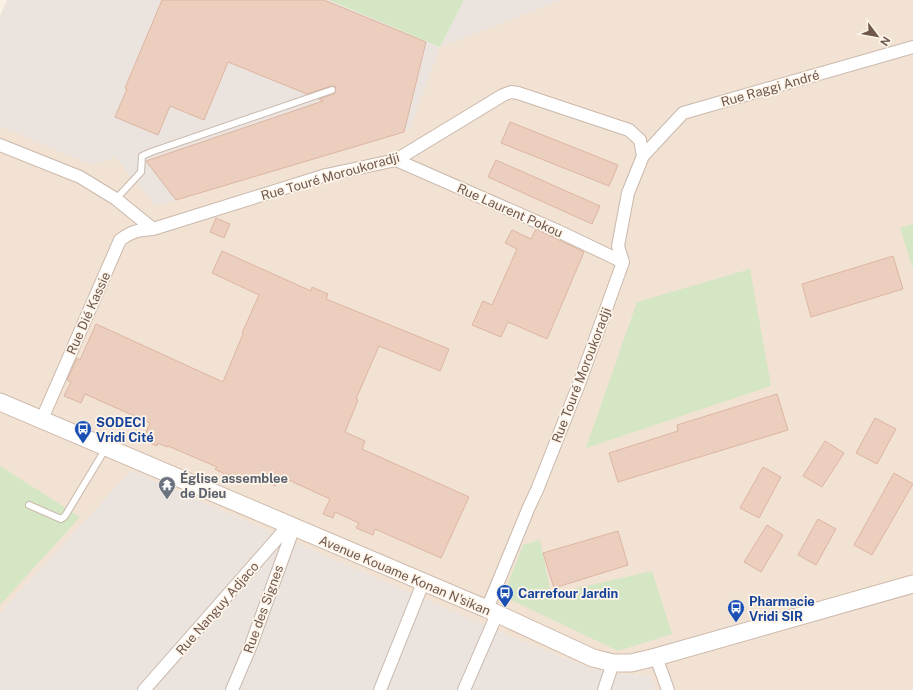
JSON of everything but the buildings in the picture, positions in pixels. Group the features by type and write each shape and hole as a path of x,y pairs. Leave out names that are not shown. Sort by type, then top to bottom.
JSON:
{"street":[{"name":"Rue Raggi André","path":"642,156 683,113 913,46"},
{"name":"Rue Touré Moroukoradji","path":"153,228 326,175 396,160 503,95 511,92 629,130 640,140 642,156"},
{"path":"0,145 80,176 116,200 153,228"},
{"path":"623,262 618,246 621,226 628,193 642,156"},
{"name":"Rue Laurent Pokou","path":"396,160 558,231 623,262"},
{"name":"Rue Dié Kassie","path":"42,419 120,240 136,230 153,228"},
{"name":"Rue Touré Moroukoradji","path":"464,690 529,507 579,384 623,262"},
{"name":"Avenue Kouame Konan N'sikan","path":"0,402 492,612 593,658 613,663 631,663 656,658 913,584"},
{"name":"Rue Nanguy Adjaco","path":"144,690 291,526"},
{"name":"Rue des Signes","path":"232,690 251,645 291,526"},
{"path":"380,690 423,583"},
{"path":"656,658 668,690"},
{"path":"604,690 613,663"}],"lane":[{"path":"116,200 141,172 142,156 332,90"},
{"path":"29,505 61,519 65,516 107,447"}],"shaded area":[{"path":"7,0 329,0 440,47 409,130 156,206 115,157 92,165 0,126 0,16"},
{"path":"464,0 561,0 440,47"},
{"path":"561,0 913,0 913,690 656,690 650,676 617,674 587,667 507,635 131,471 0,613 0,126 92,165 115,157 156,206 409,130 440,47"},
{"path":"131,471 507,635 587,667 617,674 650,676 656,690 0,690 0,613"}],"green space":[{"path":"329,0 464,0 440,47"},
{"path":"913,224 913,269 900,228"},
{"path":"750,269 771,386 586,448 637,302"},
{"path":"0,466 80,517 0,605"},
{"path":"540,540 551,594 652,571 672,634 618,651 503,596 523,545"}],"place":[{"name":"SODECI Vridi Cité","path":"83,444"},
{"name":"Église assemblee de Dieu","path":"167,500"},
{"name":"Carrefour Jardin","path":"505,608"},
{"name":"Pharmacie Vridi SIR","path":"736,623"}]}
